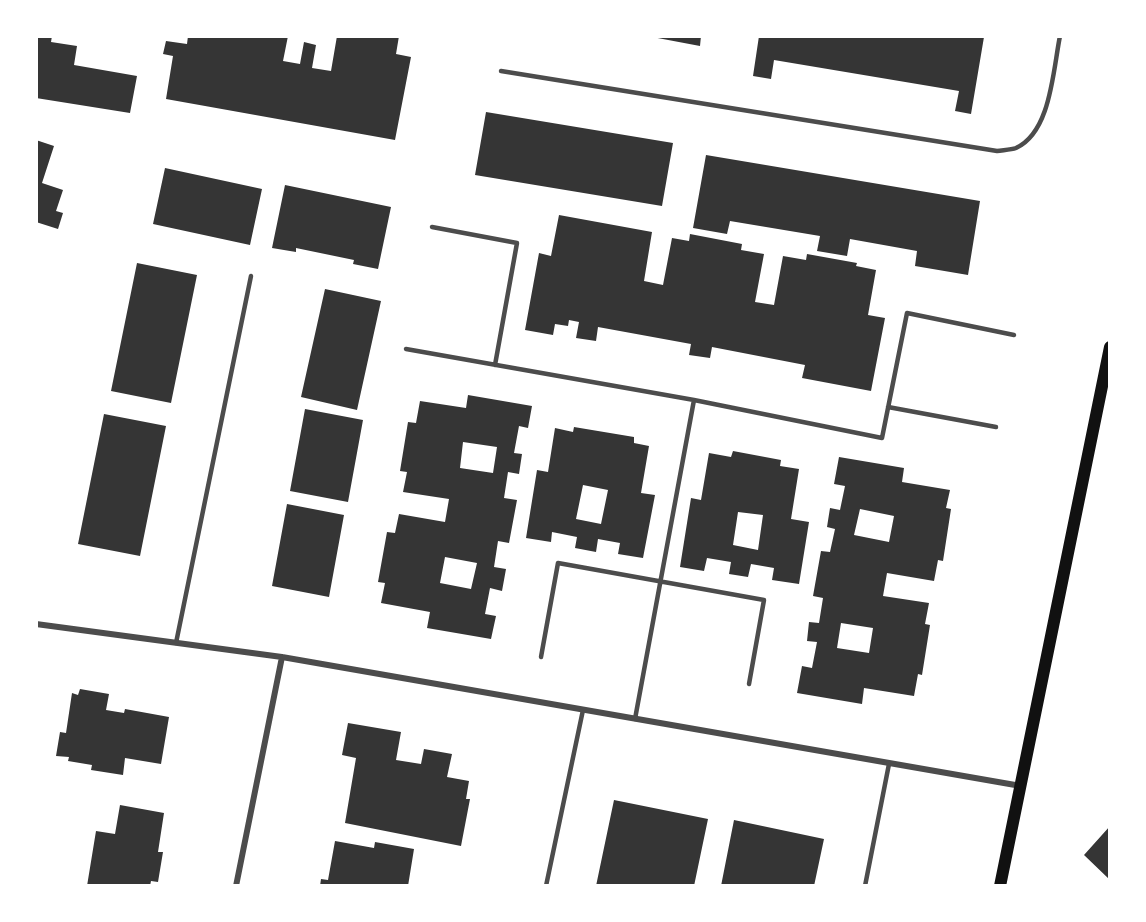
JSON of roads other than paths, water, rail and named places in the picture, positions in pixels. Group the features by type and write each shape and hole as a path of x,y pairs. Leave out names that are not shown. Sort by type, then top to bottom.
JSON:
{"main road":[{"path":"1000,886 1110,347"}],"street":[{"path":"36,624 282,657 1021,786"},
{"path":"236,886 282,657"}],"lane":[{"path":"501,71 997,151 1015,148 1034,134 1044,117 1060,36"},
{"path":"432,227 518,243 495,365"},
{"path":"176,643 251,276"},
{"path":"406,349 694,400 882,438 907,313 1014,334"},
{"path":"635,719 694,400"},
{"path":"888,407 996,427"},
{"path":"541,657 558,563 764,600 749,684"},
{"path":"546,886 583,710"},
{"path":"865,886 889,764"}]}
